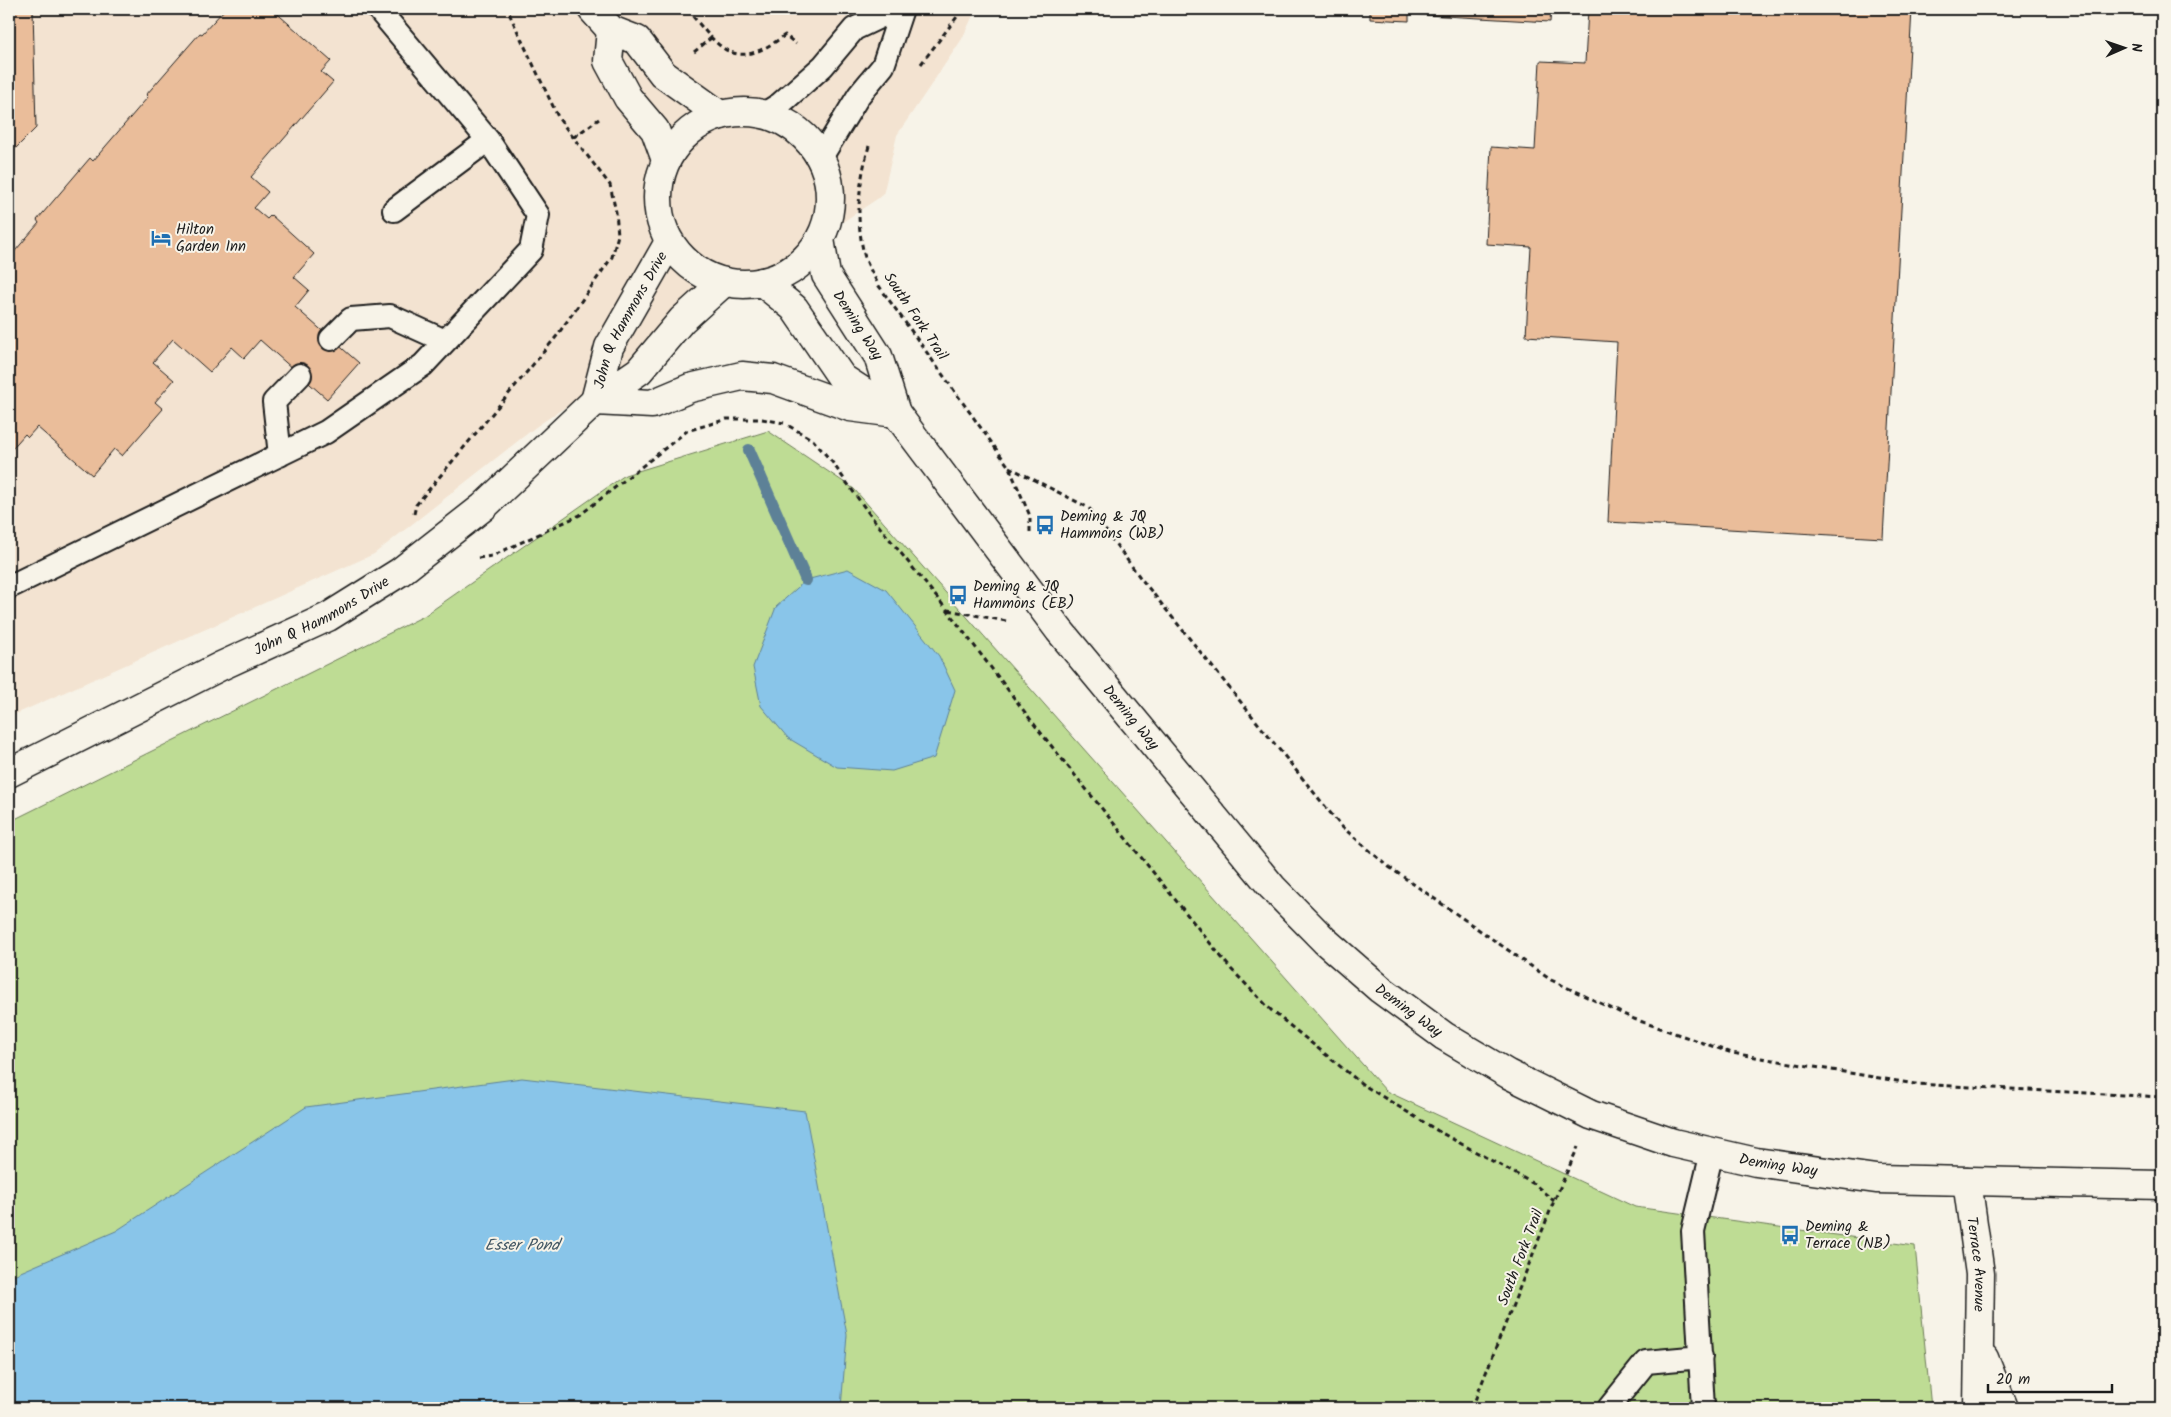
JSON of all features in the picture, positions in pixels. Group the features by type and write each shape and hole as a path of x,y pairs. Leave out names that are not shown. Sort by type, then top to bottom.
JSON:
{"street":[{"path":"592,9 611,30 637,40 663,74 720,114"},
{"path":"611,30 608,61 628,98 655,130 666,160"},
{"path":"750,112 764,114 787,123 806,138 820,159 827,178 830,199 827,219 820,239 804,259 785,274 762,282 743,284 724,282 702,274 684,260 669,242 661,222 658,201 660,180 666,160 680,140 698,124 720,114 750,112"},
{"name":"Deming Way","path":"820,239 826,275 878,356 896,413 1059,630 1272,887 1325,941 1380,989 1444,1036 1508,1074 1591,1115 1673,1143 1756,1162 1876,1178 2162,1184"},
{"name":"John Q Hammons Drive","path":"595,401 609,347 669,242"},
{"name":"John Q Hammons Drive","path":"9,773 221,666 328,617 392,577 483,507 595,401 639,372 682,320 724,282"},
{"name":"Deming Way","path":"762,282 794,308 842,378 896,413"},
{"path":"595,401 652,404 690,388 742,376 773,380 850,407 896,413"},
{"name":"Terrace Avenue","path":"1967,1181 1980,1274 1978,1408"},
{"name":"Terrace Avenue","path":"1979,1347 2004,1408"}],"lane":[{"path":"9,587 326,432 423,365 531,250 538,215 488,140 378,9"},
{"path":"764,114 780,104 823,66 854,29 896,9"},
{"path":"820,159 859,94 883,66 902,9"},
{"path":"394,210 488,140"},
{"path":"332,339 351,319 390,316 446,341"},
{"path":"280,455 274,402 300,375"},
{"path":"1703,1408 1693,1231 1712,1152"},
{"path":"1609,1408 1646,1362 1701,1357"}],"path":[{"path":"414,515 416,505 556,337 612,257 618,234 616,212 610,185 559,119 508,9"},
{"path":"687,9 711,38 725,51 752,54 767,49 785,35"},
{"path":"917,68 963,9"},
{"path":"574,137 605,115"},
{"name":"South Fork Trail","path":"872,139 860,184 859,213 864,255 879,286 1009,467 1089,508 1139,576 1341,826 1389,867 1551,980 1634,1020 1732,1053 1916,1084 2162,1097"},
{"path":"474,559 492,556 580,515 687,431 727,420 762,419 787,424 813,440 832,462 870,515 947,610 1037,728 1230,969 1272,1011 1362,1084 1438,1131 1534,1184 1554,1202"},
{"path":"947,610 1059,630"},
{"name":"South Fork Trail","path":"1472,1408 1554,1202 1591,1115"}],"shaded area":[{"path":"9,9 976,9 962,39 897,135 883,195 537,426 374,554 9,717"}],"green space":[{"path":"768,431 854,489 1386,1091 1635,1207 1915,1246 1931,1408 9,1408 9,822 424,616 625,475"}],"water":[{"path":"848,569 886,590 939,656 955,690 934,758 892,771 837,767 788,738 761,706 753,667 776,607 806,580"},
{"name":"Esser Pond","path":"522,1078 805,1111 847,1335 841,1408 9,1408 9,1277 116,1231 306,1107"}],"building":[{"path":"9,9 33,9 36,128 9,155"},
{"name":"Hilton Garden Inn","path":"225,9 272,9 331,61 321,72 333,82 251,177 268,192 254,208 267,219 271,215 314,254 294,277 309,290 295,307 359,363 327,399 260,340 244,358 232,347 210,372 173,339 153,362 174,380 155,402 163,409 122,456 114,449 92,475 37,427 28,437 25,434 9,452 9,258 39,223 37,220 90,158 93,161 148,97 146,95 200,33 202,34"},
{"path":"1370,9 1551,9 1550,22 1409,14 1409,21 1370,19"},
{"path":"1588,9 1912,9 1883,538 1608,522 1617,342 1526,336 1531,247 1486,244 1491,147 1535,150 1540,61 1585,63"}],"waterway":[{"path":"749,450 806,580"}],"place":[{"name":"Hilton Garden Inn","path":"161,238"},
{"name":"Deming & JQ Hammons (WB)","path":"1045,525"},
{"name":"Deming & JQ Hammons (EB)","path":"958,595"},
{"name":"Deming & Terrace (NB)","path":"1790,1235"}]}
